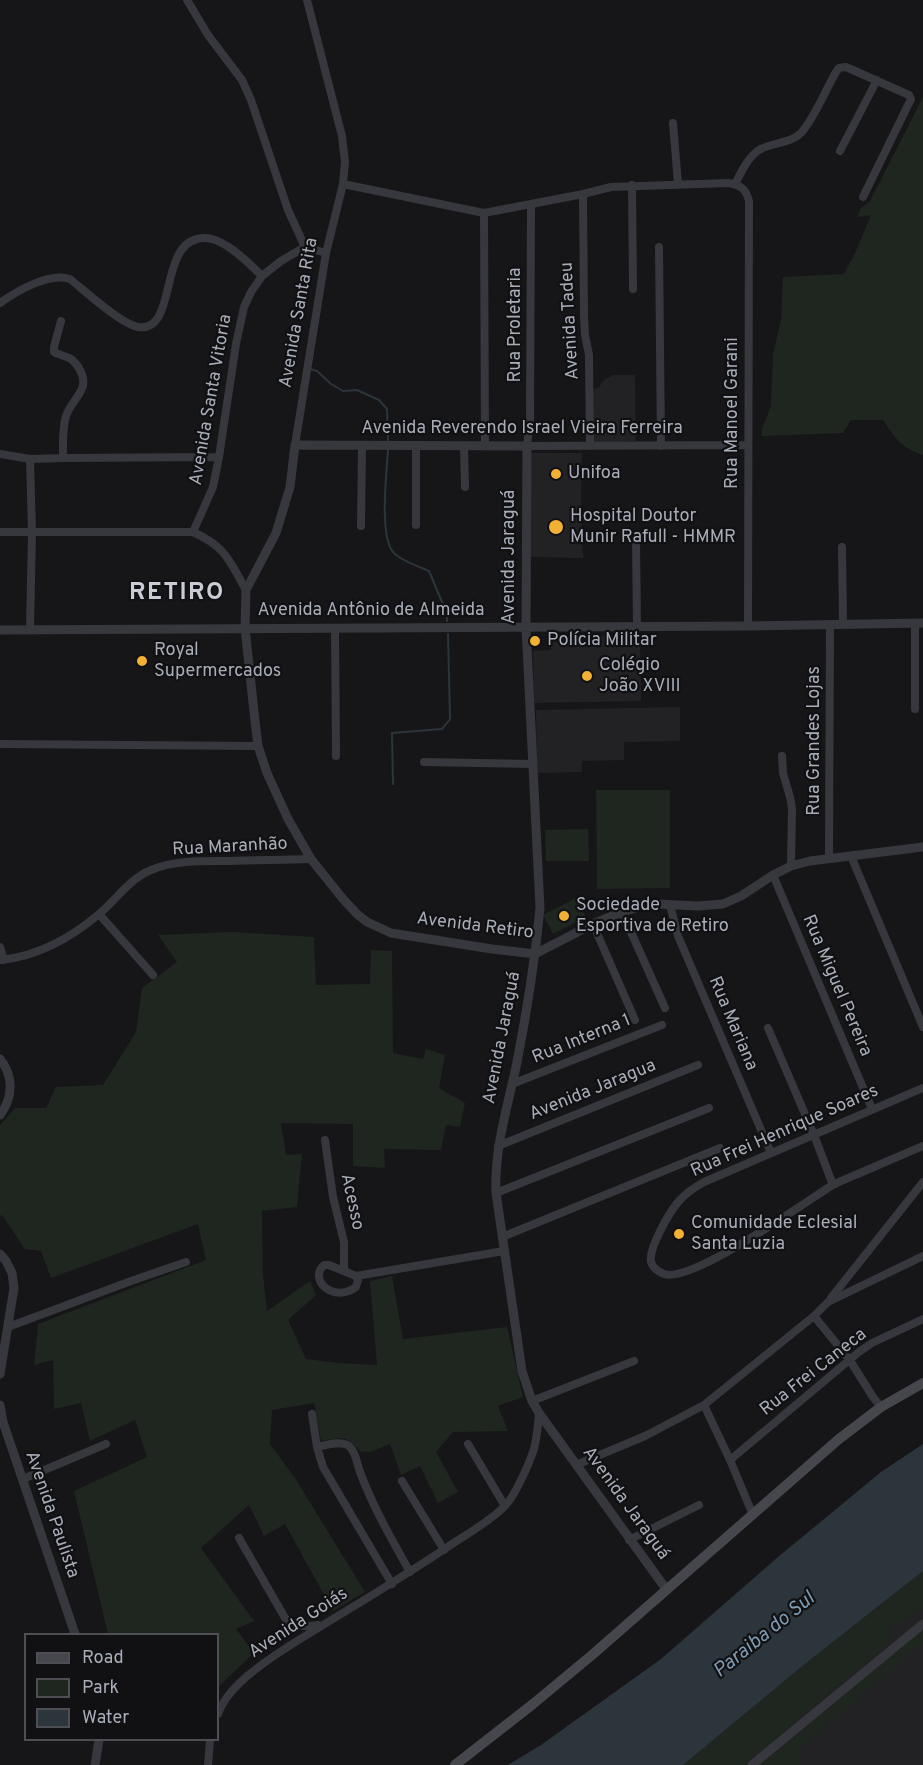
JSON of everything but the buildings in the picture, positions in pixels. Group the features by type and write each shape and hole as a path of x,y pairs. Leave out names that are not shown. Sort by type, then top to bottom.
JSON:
{"main road":[{"path":"455,1765 584,1662 839,1440 881,1407 923,1383"}],"street":[{"path":"187,0 208,34 242,80 251,100 288,210 305,247 326,253"},
{"name":"Avenida Santa Rita","path":"244,628 246,590 276,533 290,487 326,253 343,184 344,145 307,0"},
{"path":"343,184 484,213 611,187 735,184 751,158 760,149 801,133 839,68 843,66 909,95 911,101 863,197"},
{"path":"840,151 877,80"},
{"path":"673,123 678,184"},
{"name":"Rua Manoel Garani","path":"735,184 747,191 749,201 748,626"},
{"path":"632,185 633,289"},
{"name":"Avenida Tadeu","path":"582,194 584,316 589,355 590,446"},
{"name":"Rua Proletaria","path":"527,446 530,420 531,204"},
{"path":"484,213 485,446"},
{"path":"0,303 13,294 40,282 65,278 70,279 131,325 144,327 151,324 165,304 179,251 188,243 203,238 213,239 226,245 262,276"},
{"path":"659,246 661,446"},
{"name":"Avenida Santa Vitoria","path":"193,532 213,487 240,321 251,292 262,276 281,261 305,247"},
{"path":"61,321 54,352 74,361 85,382 66,416 63,430 63,458"},
{"name":"Avenida Reverendo Israel Vieira Ferreira","path":"295,445 748,445"},
{"path":"361,526 362,446"},
{"path":"416,446 416,525"},
{"path":"464,446 465,487"},
{"name":"Avenida Jaraguá","path":"527,446 526,627 540,908 526,1015 498,1146 495,1172 496,1193 522,1371 532,1401 666,1589"},
{"path":"0,453 30,459 219,457"},
{"path":"30,459 32,532 30,630"},
{"path":"0,532 193,532 210,540 224,552 246,590"},
{"path":"636,539 637,626"},
{"path":"842,547 843,624"},
{"path":"915,709 919,623"},
{"name":"Avenida Antônio de Almeida","path":"0,630 919,623"},
{"name":"Rua Grandes Lojas","path":"829,858 830,624"},
{"name":"Avenida Retiro","path":"244,628 258,746 267,773 288,819 311,859 357,914 376,927 391,933 535,954 593,924 642,906 723,904 791,866 829,858 923,847"},
{"path":"334,628 336,756"},
{"path":"0,744 258,746"},
{"path":"782,756 783,773 792,808 791,866"},
{"path":"424,762 533,764"},
{"path":"851,856 923,1027"},
{"name":"Rua Maranhão","path":"2,960 31,954 75,931 99,914 132,881 159,867 180,863 311,859"},
{"name":"Rua Miguel Pereira","path":"773,875 872,1109"},
{"name":"Rua Mariana","path":"670,904 678,936 771,1153"},
{"path":"622,912 665,1008"},
{"path":"99,914 153,975"},
{"path":"593,924 635,1020"},
{"path":"0,947 2,960"},
{"name":"Rua Interna 1","path":"512,1084 662,1025"},
{"path":"768,1028 833,1185"},
{"path":"0,1059 9,1074 10,1085 9,1098 0,1115"},
{"name":"Avenida Jaragua","path":"498,1146 698,1065"},
{"name":"Rua Frei Henrique Soares","path":"923,1088 704,1182 691,1190 678,1202 669,1216 651,1254 651,1262 656,1270 670,1276 703,1264 747,1241 833,1185 923,1146"},
{"path":"496,1193 709,1108"},
{"name":"Acesso","path":"325,1140 333,1197 344,1242 344,1271"},
{"path":"502,1237 720,1148"},
{"path":"576,1464 645,1436 704,1405 814,1317 923,1182"},
{"path":"356,1276 358,1280 356,1287 344,1294 326,1289 320,1278 321,1268 329,1265 356,1276 504,1251"},
{"path":"0,1254 12,1272 14,1288 0,1374"},
{"path":"828,1302 923,1256"},
{"path":"8,1327 186,1262"},
{"path":"814,1317 849,1359 881,1407"},
{"name":"Rua Frei Caneca","path":"730,1460 849,1359 872,1343 923,1319"},
{"path":"532,1401 634,1361"},
{"name":"Avenida Paulista","path":"0,1405 3,1422 74,1633"},
{"path":"704,1405 753,1515"},
{"name":"Avenida Goiás","path":"219,1712 236,1686 257,1667 392,1584 480,1526 505,1506 515,1491 534,1450 539,1413"},
{"path":"312,1414 317,1447 323,1467 392,1584"},
{"path":"317,1447 340,1443 351,1448 375,1504 410,1572"},
{"path":"22,1479 106,1444"},
{"path":"468,1444 505,1506"},
{"path":"402,1481 444,1550"},
{"path":"629,1540 699,1505"},
{"path":"238,1538 285,1617 292,1624 301,1626 322,1625"},
{"path":"752,1765 923,1624"},
{"path":"95,1765 99,1741"},
{"path":"208,1765 210,1741"}],"shaded area":[{"path":"613,375 635,375 636,441 592,443 593,390"},
{"path":"531,453 582,453 583,558 531,557"},
{"name":"Colégio João XVIII","path":"640,635 641,701 534,703 533,651 551,650 551,637"},
{"path":"680,707 680,741 624,742 624,760 582,761 582,772 537,773 536,710"},
{"path":"923,1571 923,1765 683,1765"}],"green space":[{"path":"923,97 923,455 899,442 883,420 851,420 843,433 762,436 762,429 771,406 773,354 781,320 783,277 844,274 871,215 857,217 861,208 870,201"},
{"path":"596,790 670,790 670,888 597,889"},
{"path":"588,829 589,861 546,861 545,830"},
{"name":"Sociedade Esportiva de Retiro","path":"576,898 586,917 553,934 543,915"},
{"path":"233,932 314,937 316,985 370,984 371,950 392,951 393,1053 423,1059 426,1049 445,1055 439,1088 465,1103 460,1127 446,1125 441,1150 384,1149 385,1168 353,1166 353,1124 281,1123 286,1155 302,1154 297,1207 262,1211 263,1275 267,1311 310,1281 316,1295 288,1320 306,1359 377,1365 370,1281 392,1276 403,1339 507,1327 523,1397 498,1406 508,1431 453,1432 436,1452 458,1492 438,1503 420,1466 401,1475 390,1444 370,1452 359,1451 351,1442 343,1439 321,1441 314,1403 272,1410 270,1444 295,1478 365,1592 333,1611 285,1524 264,1536 249,1505 201,1548 254,1621 236,1629 254,1653 219,1686 219,1633 108,1633 74,1491 147,1457 135,1420 90,1441 81,1403 54,1409 53,1360 34,1365 38,1324 206,1260 198,1224 51,1278 41,1251 25,1249 2,1215 0,1216 0,1125 15,1108 46,1108 56,1087 103,1085 136,1032 142,988 177,962 158,935"},
{"path":"923,1571 923,1607 890,1630 888,1644 744,1765 683,1765 805,1664"},
{"path":"923,1629 923,1642 799,1750 800,1765 761,1765"}],"water":[{"name":"Paraiba do Sul","path":"923,1444 923,1571 805,1664 683,1765 508,1765 541,1745 661,1659 778,1557 881,1472"}],"waterway":[{"path":"310,369 317,371 343,391 357,390 379,400 387,409 388,440"},
{"path":"388,449 385,520 390,546 395,554 429,571 447,614 447,621"},
{"path":"393,784 392,733 442,729 450,719 448,634"}],"place":[{"name":"Unifoa","path":"556,474"},
{"name":"Hospital Doutor Munir Rafull - HMMR","path":"556,527"},
{"name":"Polícia Militar","path":"535,641"},
{"name":"Royal Supermercados","path":"142,661"},
{"name":"Colégio João XVIII","path":"587,676"},
{"name":"Sociedade Esportiva de Retiro","path":"564,916"},
{"name":"Comunidade Eclesial Santa Luzia","path":"679,1234"}],"district":[{"name":"RETIRO","path":"177,594"}]}
